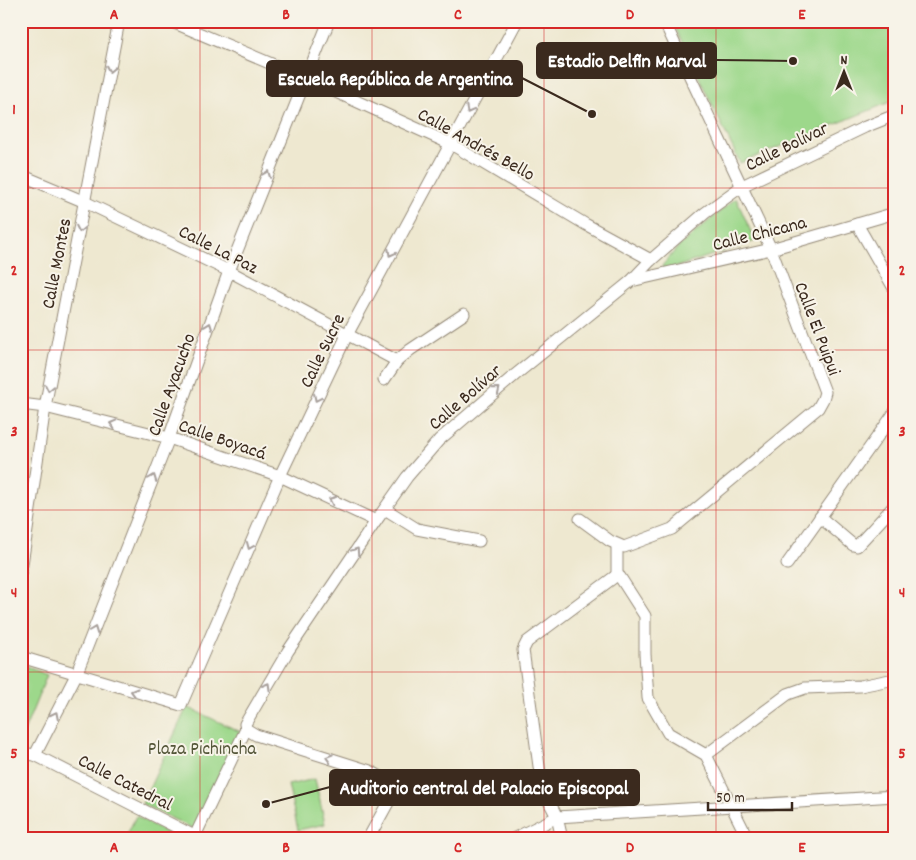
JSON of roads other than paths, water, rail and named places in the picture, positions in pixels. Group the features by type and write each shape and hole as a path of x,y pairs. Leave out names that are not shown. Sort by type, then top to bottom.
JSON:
{"street":[{"name":"Calle Montes","path":"21,571 45,407 119,21"},
{"name":"Calle Andrés Bello","path":"170,21 305,78 451,144 585,224 651,260"},
{"name":"Calle Ayacucho","path":"35,755 76,675 169,438 229,271 329,21"},
{"name":"Calle Sucre","path":"76,675 181,706 280,476 347,335 517,21"},
{"name":"Calle El Puipui","path":"617,545 624,547 672,529 818,408 825,392 770,248 664,21"},
{"name":"Calle Bolívar","path":"197,837 246,729 244,724 288,651 407,477 440,440 515,375 631,281 651,260 705,213 742,186 865,127 895,115"},
{"name":"Calle La Paz","path":"21,175 85,202 229,271 397,361"},
{"name":"Calle Chicana","path":"631,281 770,248 895,214"},
{"path":"857,224 895,290"},
{"path":"384,380 397,361 410,350 464,314"},
{"name":"Calle Boyacá","path":"21,404 45,407 169,438 280,476 376,521"},
{"path":"787,564 895,412"},
{"path":"820,517 853,545 857,546 895,505"},
{"path":"384,509 417,529 479,541"},
{"path":"580,519 617,545 616,575"},
{"path":"616,575 620,576 645,616 648,698 668,733 706,755 748,839"},
{"path":"562,839 557,816 542,788 523,650 527,642 616,575"},
{"path":"21,657 76,675"},
{"path":"706,755 788,694 805,688 860,686 895,679"},
{"path":"246,729 256,736 370,771 390,782 521,780 542,788"},
{"name":"Calle Catedral","path":"21,753 35,755 197,837"},
{"path":"368,839 390,799 390,782"},
{"path":"513,839 557,816 895,796"}],"place":[{"name":"Estadio Delfin Marval","path":"793,61"},
{"name":"Escuela República de Argentina","path":"592,114"},
{"name":"Auditorio central del Palacio Episcopal","path":"266,804"}],"park label":[{"name":"Plaza Pichincha","path":"202,747"}]}
